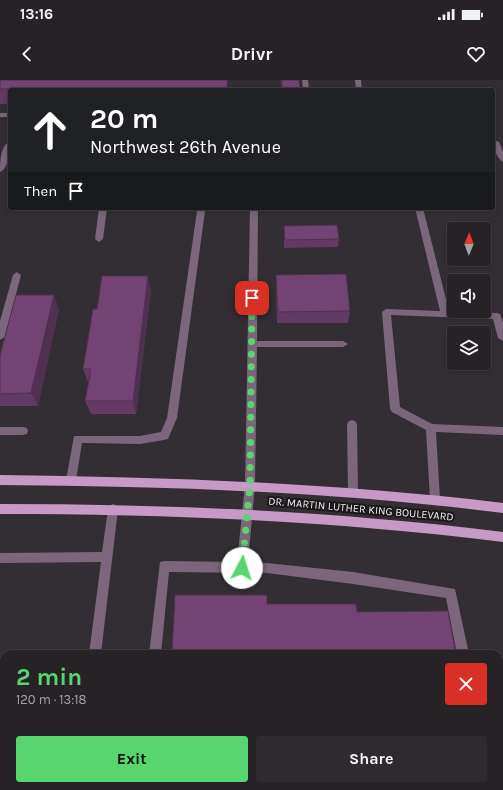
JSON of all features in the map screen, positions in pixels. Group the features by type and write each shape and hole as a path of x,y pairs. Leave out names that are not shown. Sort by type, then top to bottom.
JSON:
{"main road":[{"name":"DR. MARTIN LUTHER KING BOULEVARD","path":"0,480 71,480 250,485 435,499 503,508"},
{"name":"DR. MARTIN LUTHER KING BOULEVARD","path":"0,509 113,509 247,512 423,526 503,537"}],"street":[{"path":"497,142 503,160"},
{"path":"0,170 8,147"},
{"path":"99,239 103,210"},
{"path":"242,568 250,485 254,210"},
{"path":"420,210 445,314"},
{"path":"71,480 78,439 140,440 164,436 167,430 172,418 202,211"},
{"path":"0,337 17,275"},
{"path":"503,338 497,316 386,312 395,409 431,428 503,431"},
{"path":"252,344 343,344"},
{"path":"352,424 353,492"},
{"path":"431,428 435,499"},
{"path":"0,431 23,431"},
{"path":"95,650 113,509"},
{"path":"0,558 107,557"},
{"path":"155,650 164,566 267,568 353,578 452,593 462,650"}],"building":[{"path":"0,80 227,80 227,88 0,89"},
{"path":"282,80 299,80 300,88 282,88"},
{"path":"337,225 339,239 285,240 284,226"},
{"path":"346,274 350,311 278,312 276,275"},
{"path":"102,276 148,276 133,401 85,401 91,369 83,369 93,309 97,309"},
{"path":"16,295 54,295 31,393 0,394 0,355"},
{"path":"175,595 267,595 267,604 356,604 357,612 448,611 455,650 172,650"}],"route":[{"path":"242,568 250,485 252,298"}]}
